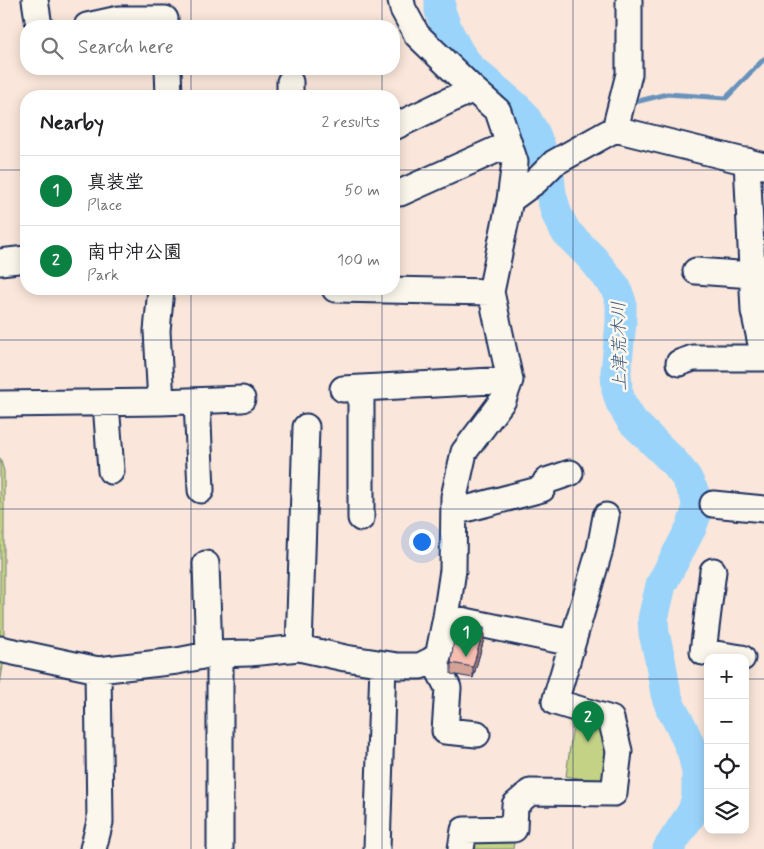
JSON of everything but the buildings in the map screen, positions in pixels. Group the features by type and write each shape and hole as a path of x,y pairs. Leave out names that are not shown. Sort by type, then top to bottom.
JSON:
{"street":[{"path":"35,0 38,20"},
{"path":"0,649 98,670 177,661 214,654 299,648 345,658 398,666 420,666 438,657 453,570 454,497 464,452 503,400 510,380 491,292 510,200 515,162 498,111 417,35 403,9 401,0"},
{"path":"615,129 630,74 629,0"},
{"path":"114,20 165,20"},
{"path":"168,75 169,90"},
{"path":"400,123 473,89"},
{"path":"510,200 536,181 554,163 615,129 755,164 752,275 754,311 764,358 694,358 679,362"},
{"path":"400,192 509,144"},
{"path":"0,262 20,260"},
{"path":"696,271 752,275"},
{"path":"400,290 491,292"},
{"path":"160,295 157,331 161,402"},
{"path":"361,518 352,388 510,380"},
{"path":"0,404 242,399"},
{"path":"197,401 201,490"},
{"path":"106,403 111,471"},
{"path":"299,648 306,427"},
{"path":"454,512 542,488 546,481 570,473"},
{"path":"713,504 764,509"},
{"path":"461,849 464,830 514,829 515,805 530,792 614,793 619,751 612,719 555,702 600,549 606,516"},
{"path":"206,564 214,654 220,849"},
{"path":"713,571 703,652 717,654"},
{"path":"446,617 572,643"},
{"path":"433,659 448,688 445,731 477,734"},
{"path":"749,659 764,661"},
{"path":"377,849 383,664"},
{"path":"93,849 100,822 98,670"}],"green space":[{"path":"0,458 4,471 4,660 0,684"},
{"path":"573,725 604,729 608,756 603,782 566,776"},
{"path":"473,841 514,842 513,849 471,849"}],"waterway":[{"name":"上津荒木川","path":"440,0 440,11 459,53 470,68 523,114 535,134 548,168 551,194 557,215 566,232 593,259 616,288 621,302 616,372 617,390 621,403 632,421 673,461 686,477 696,497 697,511 691,528 661,585 653,619 666,694 693,753 697,772 697,796 693,811 668,849"},
{"path":"630,105 667,94 726,98 764,59"}],"place":[{"name":"真装堂","path":"466,657"},
{"name":"南中沖公園","path":"588,742"}]}
